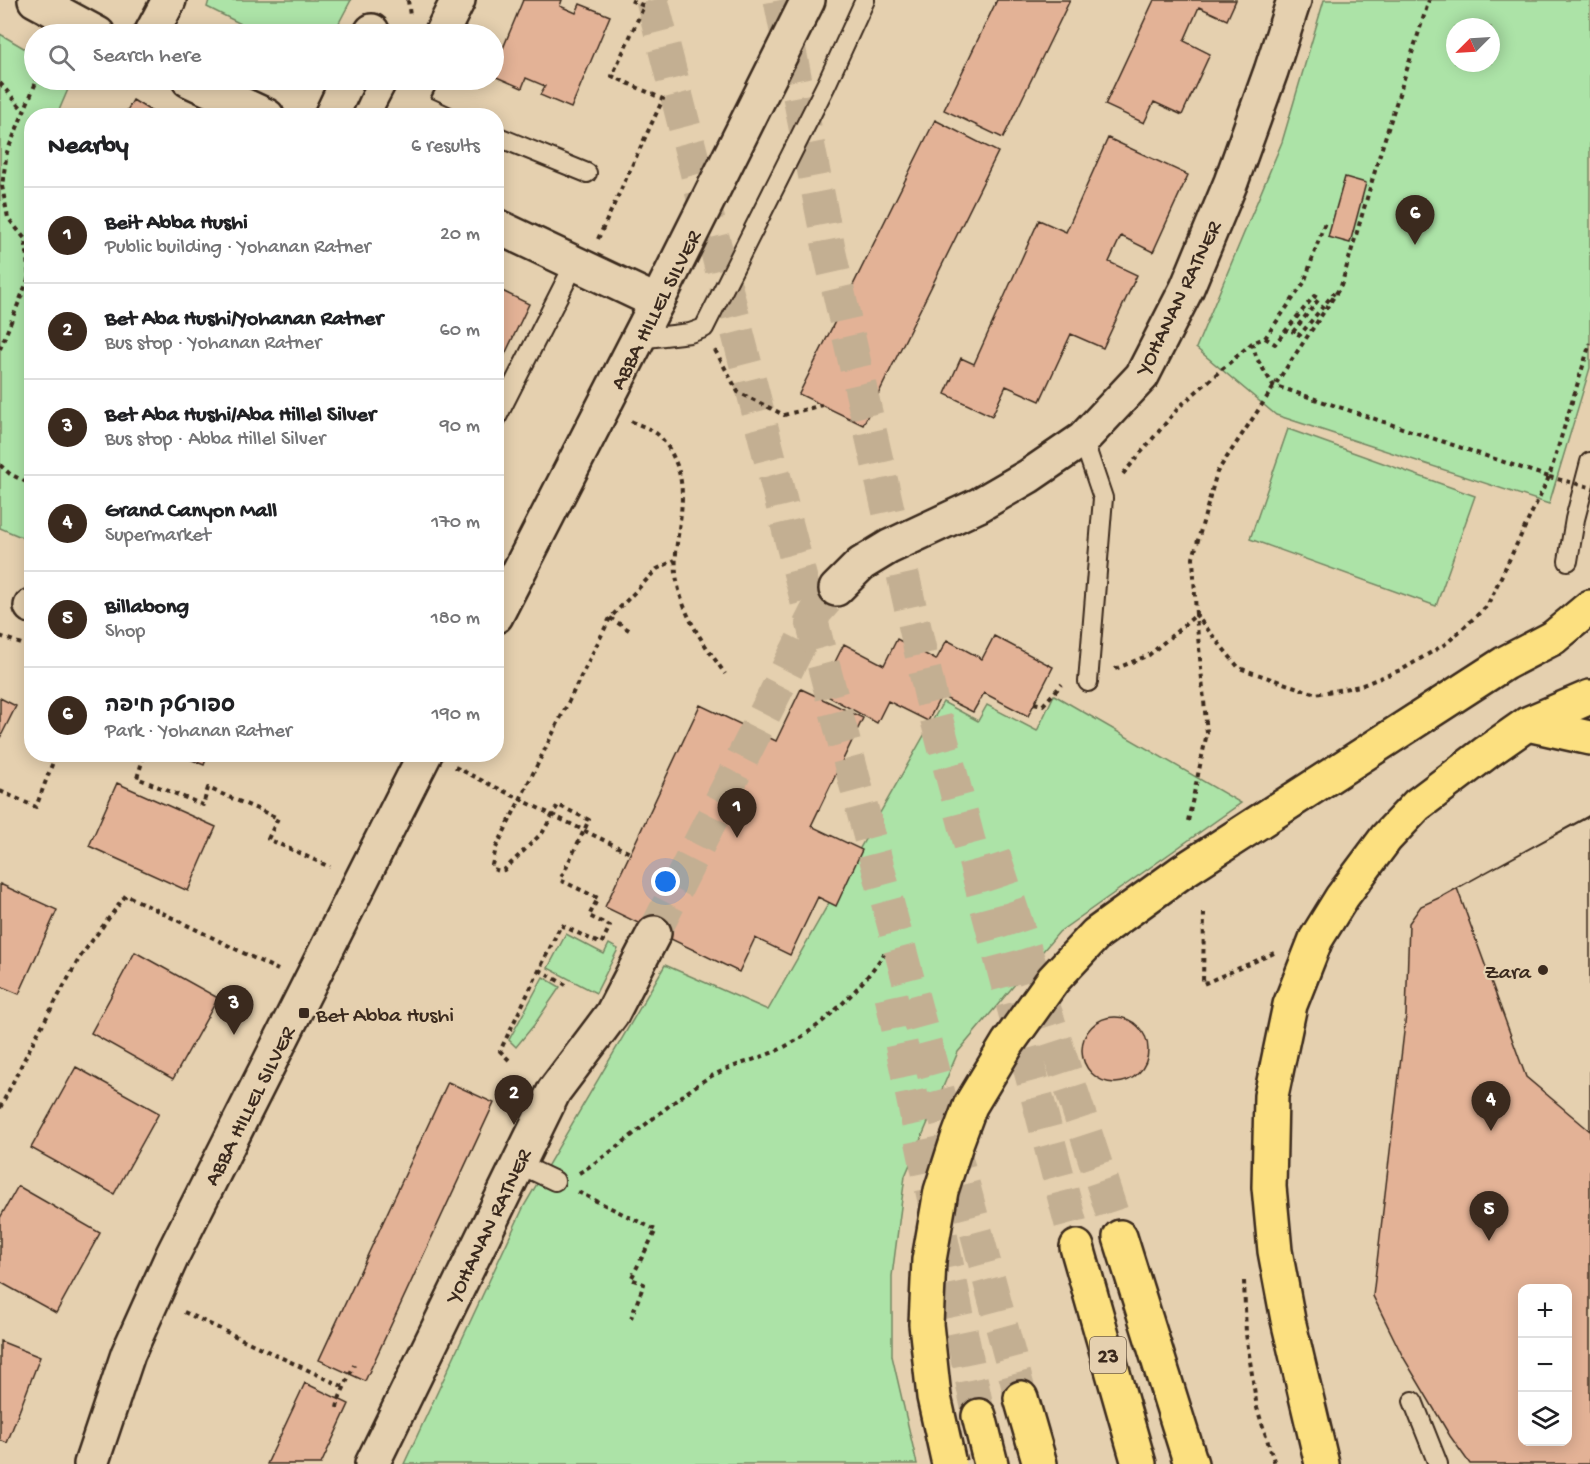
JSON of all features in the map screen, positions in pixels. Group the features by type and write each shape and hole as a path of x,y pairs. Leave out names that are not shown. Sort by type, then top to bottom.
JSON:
{"highway":[{"path":"1553,638 1590,607"},
{"path":"949,1464 934,1397 926,1324 929,1260 941,1191 970,1106 1008,1043 1053,980 1096,934 1183,871 1505,663 1553,638 1590,628"},
{"path":"1322,1464 1275,1251 1269,1187 1271,1096 1290,1005 1316,939 1342,897 1386,837 1417,805 1527,724 1590,697"},
{"path":"1527,724 1590,738"},
{"path":"1120,1237 1191,1464"},
{"name":"23","path":"1077,1247 1139,1464"},
{"path":"1021,1398 1040,1464"},
{"path":"979,1416 991,1464"}],"street":[{"path":"35,0 79,24"},
{"path":"157,24 170,0"},
{"path":"446,24 458,0"},
{"name":"ABBA HILLEL SILVER","path":"504,601 604,408 808,0"},
{"name":"YOHANAN RATNER","path":"836,589 861,564 889,547 1029,477 1083,439 1142,376 1187,288 1231,182 1271,71 1293,0"},
{"path":"211,90 250,108"},
{"path":"335,108 343,90"},
{"path":"504,230 657,302"},
{"name":"ABBA HILLEL SILVER","path":"91,1464 128,1354 153,1297 421,762"},
{"name":"YOHANAN RATNER","path":"372,1464 554,1091 612,1014 654,933"}],"lane":[{"path":"638,339 690,333 704,328 827,83 865,0"},
{"path":"410,98 431,108"},
{"path":"504,139 587,173"},
{"path":"504,403 575,263"},
{"path":"1083,439 1103,498 1088,682"},
{"path":"1568,561 1575,519 1590,462"},
{"path":"517,1163 555,1181"},
{"path":"1413,1401 1438,1464"}],"path":[{"path":"609,216 663,99 612,76 644,6 630,0"},
{"path":"1188,821 1207,733 1196,615 1194,558 1217,472 1273,384 1341,286 1429,0"},
{"path":"0,83 24,111 7,152 1,186 8,218 24,238"},
{"path":"25,108 33,90"},
{"path":"1103,498 1180,406 1252,343 1265,338 1304,283 1325,222"},
{"path":"1265,338 1275,344 1314,296 1319,299 1293,332 1300,334 1341,286"},
{"path":"0,349 24,289"},
{"path":"704,328 738,392 784,415 822,405"},
{"path":"1252,343 1257,359 1273,384 1549,477 1590,487"},
{"path":"1196,615 1239,668 1316,694 1360,686 1403,669 1447,643 1487,606 1549,477 1590,343"},
{"path":"604,408 656,433 672,452 682,476 683,500 675,560 677,581 690,623 725,674"},
{"path":"0,465 10,474 24,481"},
{"path":"509,1060 500,1051 561,925 601,944 610,926 590,916 598,898 560,880 589,820 558,805 543,832 504,870 493,869 492,861 505,829 610,618 657,569 675,560"},
{"path":"1088,682 1149,655 1196,615"},
{"path":"610,618 630,630"},
{"path":"0,636 24,645"},
{"path":"0,791 36,807 53,762"},
{"path":"142,762 137,778 203,805 208,788 278,818 268,839 362,882"},
{"path":"479,779 630,853"},
{"path":"0,1108 80,957 126,896 259,960"},
{"path":"1204,913 1203,984 1276,952"},
{"path":"555,1181 565,1180 581,1172 701,1082 775,1051 806,1034 866,979 884,954"},
{"path":"539,970 566,985"},
{"path":"555,1181 656,1230 631,1279 644,1284 631,1317"},
{"path":"153,1297 344,1387"},
{"path":"337,1408 354,1365"}],"green space":[{"path":"209,0 351,0 338,24 241,24 207,7"},
{"path":"1324,0 1590,0 1590,368 1549,504 1276,415 1196,348 1282,142"},
{"path":"0,34 24,48 24,90 68,90 60,108 24,108 24,538 0,528"},
{"path":"1288,429 1475,496 1436,606 1250,539"},
{"path":"1054,695 1241,803 1059,932 958,1052 905,1176 892,1276 892,1356 917,1464 404,1464 524,1206 665,965 768,1010 943,702 978,721 987,705 1037,731"},
{"path":"566,934 604,954 609,944 618,949 596,993 548,968"},
{"path":"543,977 560,987 516,1047 509,1040"}],"building":[{"path":"523,0 562,0 560,6 576,13 580,4 610,16 571,108 540,95 545,86 526,78 522,88 504,80 504,46"},
{"path":"997,0 1070,0 1003,138 944,110"},
{"path":"1154,0 1236,0 1227,20 1199,7 1184,41 1210,54 1182,115 1154,102 1144,123 1105,105"},
{"path":"133,100 146,108 128,108"},
{"path":"935,120 998,152 863,425 799,394"},
{"path":"1108,138 1188,175 1153,252 1121,236 1109,262 1137,275 1103,348 1071,334 1040,401 1006,386 992,416 945,394 961,358 974,364 1039,220 1066,232"},
{"path":"1345,177 1366,183 1350,243 1328,237"},
{"path":"504,292 529,304 504,356"},
{"path":"994,636 1053,667 1028,716 984,693 973,712 941,696 928,721 888,701 877,723 820,692 844,644 884,665 897,639 936,660 947,640 982,659"},
{"path":"801,689 863,718 811,826 862,850 836,906 818,897 790,955 755,938 739,972 605,907 700,705 776,741"},
{"path":"0,698 16,706 0,738"},
{"path":"117,783 216,827 188,891 89,846"},
{"path":"1590,815 1590,1464 1470,1464 1450,1436 1402,1355 1373,1296 1406,1015 1409,923 1421,906"},
{"path":"1590,816 1590,1131 1526,1077 1457,888"},
{"path":"0,884 57,910 19,994 0,986"},
{"path":"135,952 218,998 173,1079 91,1033"},
{"path":"1115,1017 1128,1019 1138,1027 1146,1037 1148,1050 1146,1063 1138,1073 1128,1081 1115,1083 1102,1081 1092,1073 1084,1063 1082,1050 1084,1037 1092,1027 1102,1019"},
{"path":"76,1067 159,1113 114,1194 31,1148"},
{"path":"448,1082 494,1103 365,1381 319,1360"},
{"path":"18,1186 100,1233 56,1313 0,1282 0,1218"},
{"path":"0,1341 40,1357 7,1443 0,1440"},
{"path":"305,1383 349,1404 321,1464 267,1464"}],"tunnel":[{"path":"652,0 818,645 1021,1398"},
{"path":"780,0 830,254 931,698 1077,1247"},
{"path":"654,933 816,612 836,589"},
{"path":"994,855 1120,1237"},
{"path":"891,996 979,1416"}],"place":[{"name":"ספורטק חיפה","path":"1415,245"},
{"name":"Beit Abba Hushi","path":"737,838"},
{"name":"Zara","path":"1543,970"},
{"name":"Bet Abba Hushi","path":"304,1013"},
{"name":"Bet Aba Hushi/Aba Hillel Silver","path":"234,1035"},
{"name":"Bet Aba Hushi/Yohanan Ratner","path":"514,1125"},
{"name":"Grand Canyon Mall","path":"1491,1131"},
{"name":"Billabong","path":"1489,1241"}]}
